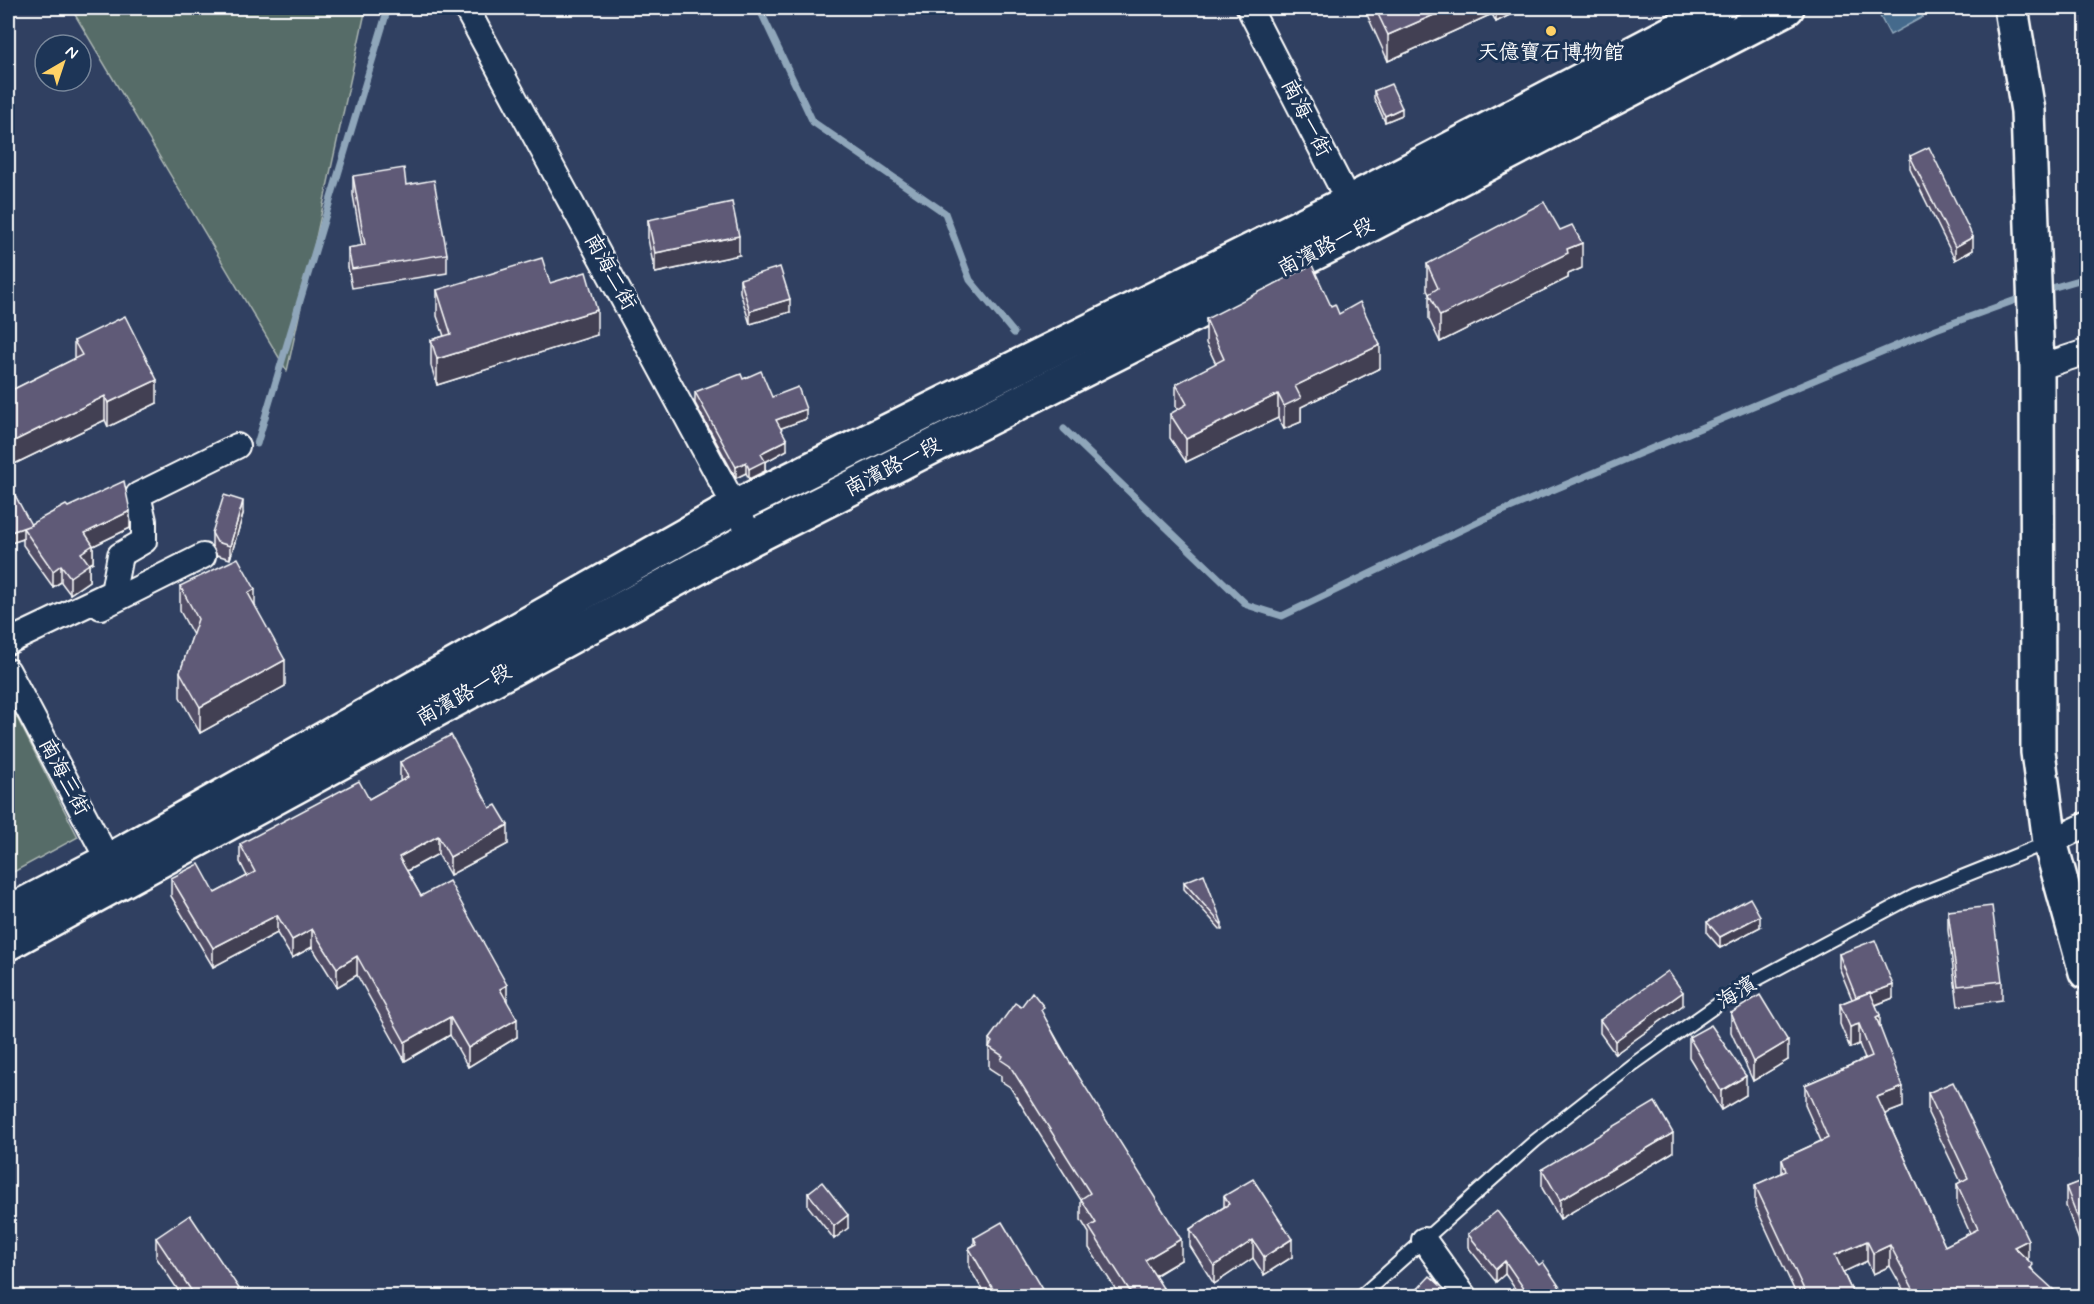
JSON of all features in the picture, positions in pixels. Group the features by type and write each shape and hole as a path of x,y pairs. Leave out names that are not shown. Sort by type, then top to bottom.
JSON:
{"main road":[{"name":"南濱路一段","path":"8,913 114,872 752,538 1355,216 1719,8"},
{"name":"南濱路一段","path":"8,943 114,872 737,506 1355,216 1787,8"},
{"path":"2011,8 2028,111 2037,368 2038,752 2050,842 2086,972"}],"street":[{"name":"南海二街","path":"466,8 737,506 752,538"},
{"name":"南海一街","path":"1249,8 1355,216"},
{"path":"2037,368 2086,352"},
{"path":"8,642 112,592 120,555 144,541 144,521 138,495 237,446"},
{"path":"8,654 203,556"},
{"name":"南海三街","path":"8,671 114,872"},
{"path":"2050,842 2086,825"},
{"path":"1424,1240 1464,1296"}],"lane":[{"name":"海濱","path":"1361,1296 1562,1120 1632,1065 1741,988 1914,896 2050,842"}],"green space":[{"path":"71,8 366,8 287,371 93,45 93,33 86,33"},
{"path":"8,700 78,837 8,875"}],"water":[{"path":"1896,8 1918,8 1923,17 1890,35 1880,16"}],"building":[{"path":"1375,8 1450,8 1388,35"},
{"path":"1391,84 1402,108 1385,116 1374,91"},
{"path":"1929,147 1973,237 1955,247 1910,156"},
{"path":"404,168 406,185 434,180 447,254 352,269 348,248 365,245 353,176"},
{"path":"732,202 739,236 655,253 648,220"},
{"path":"1544,202 1560,230 1572,225 1582,243 1567,249 1568,253 1440,316 1429,294 1438,288 1427,264"},
{"path":"542,258 550,283 586,272 597,310 437,359 431,340 451,334 437,290"},
{"path":"1312,265 1331,306 1335,304 1339,314 1360,302 1380,345 1295,386 1301,398 1284,406 1278,394 1186,439 1170,414 1187,404 1176,384 1224,359 1206,319"},
{"path":"780,267 790,299 750,311 740,279"},
{"path":"125,316 157,380 108,403 105,396 8,444 8,392 82,355 74,341"},
{"path":"761,371 772,397 798,387 806,409 776,420 787,440 761,454 765,461 749,469 746,462 736,467 695,392 741,374 743,379"},
{"path":"124,481 130,511 85,533 93,545 81,553 89,564 70,577 61,565 53,571 23,528 66,505 68,507"},
{"path":"8,482 31,525 8,533"},
{"path":"224,495 243,501 230,546 217,542 212,533"},
{"path":"238,558 255,589 248,593 285,660 200,707 180,672 198,619 180,586"},
{"path":"451,735 490,808 496,805 508,825 450,857 438,836 399,857 421,896 449,881 507,985 500,989 517,1019 468,1048 450,1017 405,1042 357,956 337,968 312,929 292,940 277,915 213,948 171,878 199,864 215,893 255,872 240,844 359,781 369,799 408,777 400,762"},
{"path":"1204,874 1222,923 1221,924 1184,882"},
{"path":"1750,898 1760,916 1720,937 1707,922"},
{"path":"1992,906 2002,981 1958,986 1948,911"},
{"path":"1875,940 1893,985 1856,997 1839,954"},
{"path":"1668,971 1683,992 1615,1041 1600,1020"},
{"path":"1032,992 1044,1007 1041,1010 1062,1050 1181,1239 1145,1260 1163,1288 1149,1296 1133,1296 1089,1227 1096,1223 1081,1199 1090,1193 1010,1066 1001,1060 1003,1056 989,1047 992,1042 989,1039 1015,1003 1021,1007"},
{"path":"1870,992 1880,1015 1876,1017 1903,1087 1877,1097 1945,1246 1978,1229 1957,1184 1968,1178 1928,1093 1953,1082 2028,1240 2014,1247 2033,1265 2030,1268 2055,1291 2050,1296 1917,1296 1890,1245 1873,1253 1867,1241 1835,1255 1854,1296 1807,1296 1755,1185 1786,1171 1782,1159 1828,1138 1805,1085 1872,1056 1859,1024 1850,1027 1840,1004"},
{"path":"1760,995 1788,1041 1753,1062 1731,1013"},
{"path":"1711,1025 1746,1076 1721,1091 1689,1037"},
{"path":"1655,1102 1673,1133 1560,1200 1542,1169"},
{"path":"2086,1157 2086,1179 2079,1160"},
{"path":"1253,1179 1292,1239 1264,1257 1253,1240 1214,1266 1190,1229 1229,1204 1224,1196"},
{"path":"2086,1179 2086,1230 2083,1231 2066,1187"},
{"path":"822,1182 848,1215 834,1226 808,1193"},
{"path":"1497,1211 1539,1265 1543,1262 1563,1292 1557,1296 1529,1296 1505,1261 1496,1269 1468,1234"},
{"path":"190,1215 244,1296 195,1296 156,1238"},
{"path":"1002,1222 1046,1296 997,1296 969,1248 977,1244 974,1238"},
{"path":"1430,1276 1452,1296 1411,1296"},
{"path":"251,1291 254,1296 244,1296"}],"waterway":[{"path":"257,444 388,8"},
{"path":"759,8 813,122 945,213 970,280 1014,333"},
{"path":"2055,287 2086,278"},
{"path":"1064,429 1247,605 1282,616 1486,518 1936,329 2024,297"}],"place":[{"name":"天億寶石博物館","path":"1551,31"}]}
